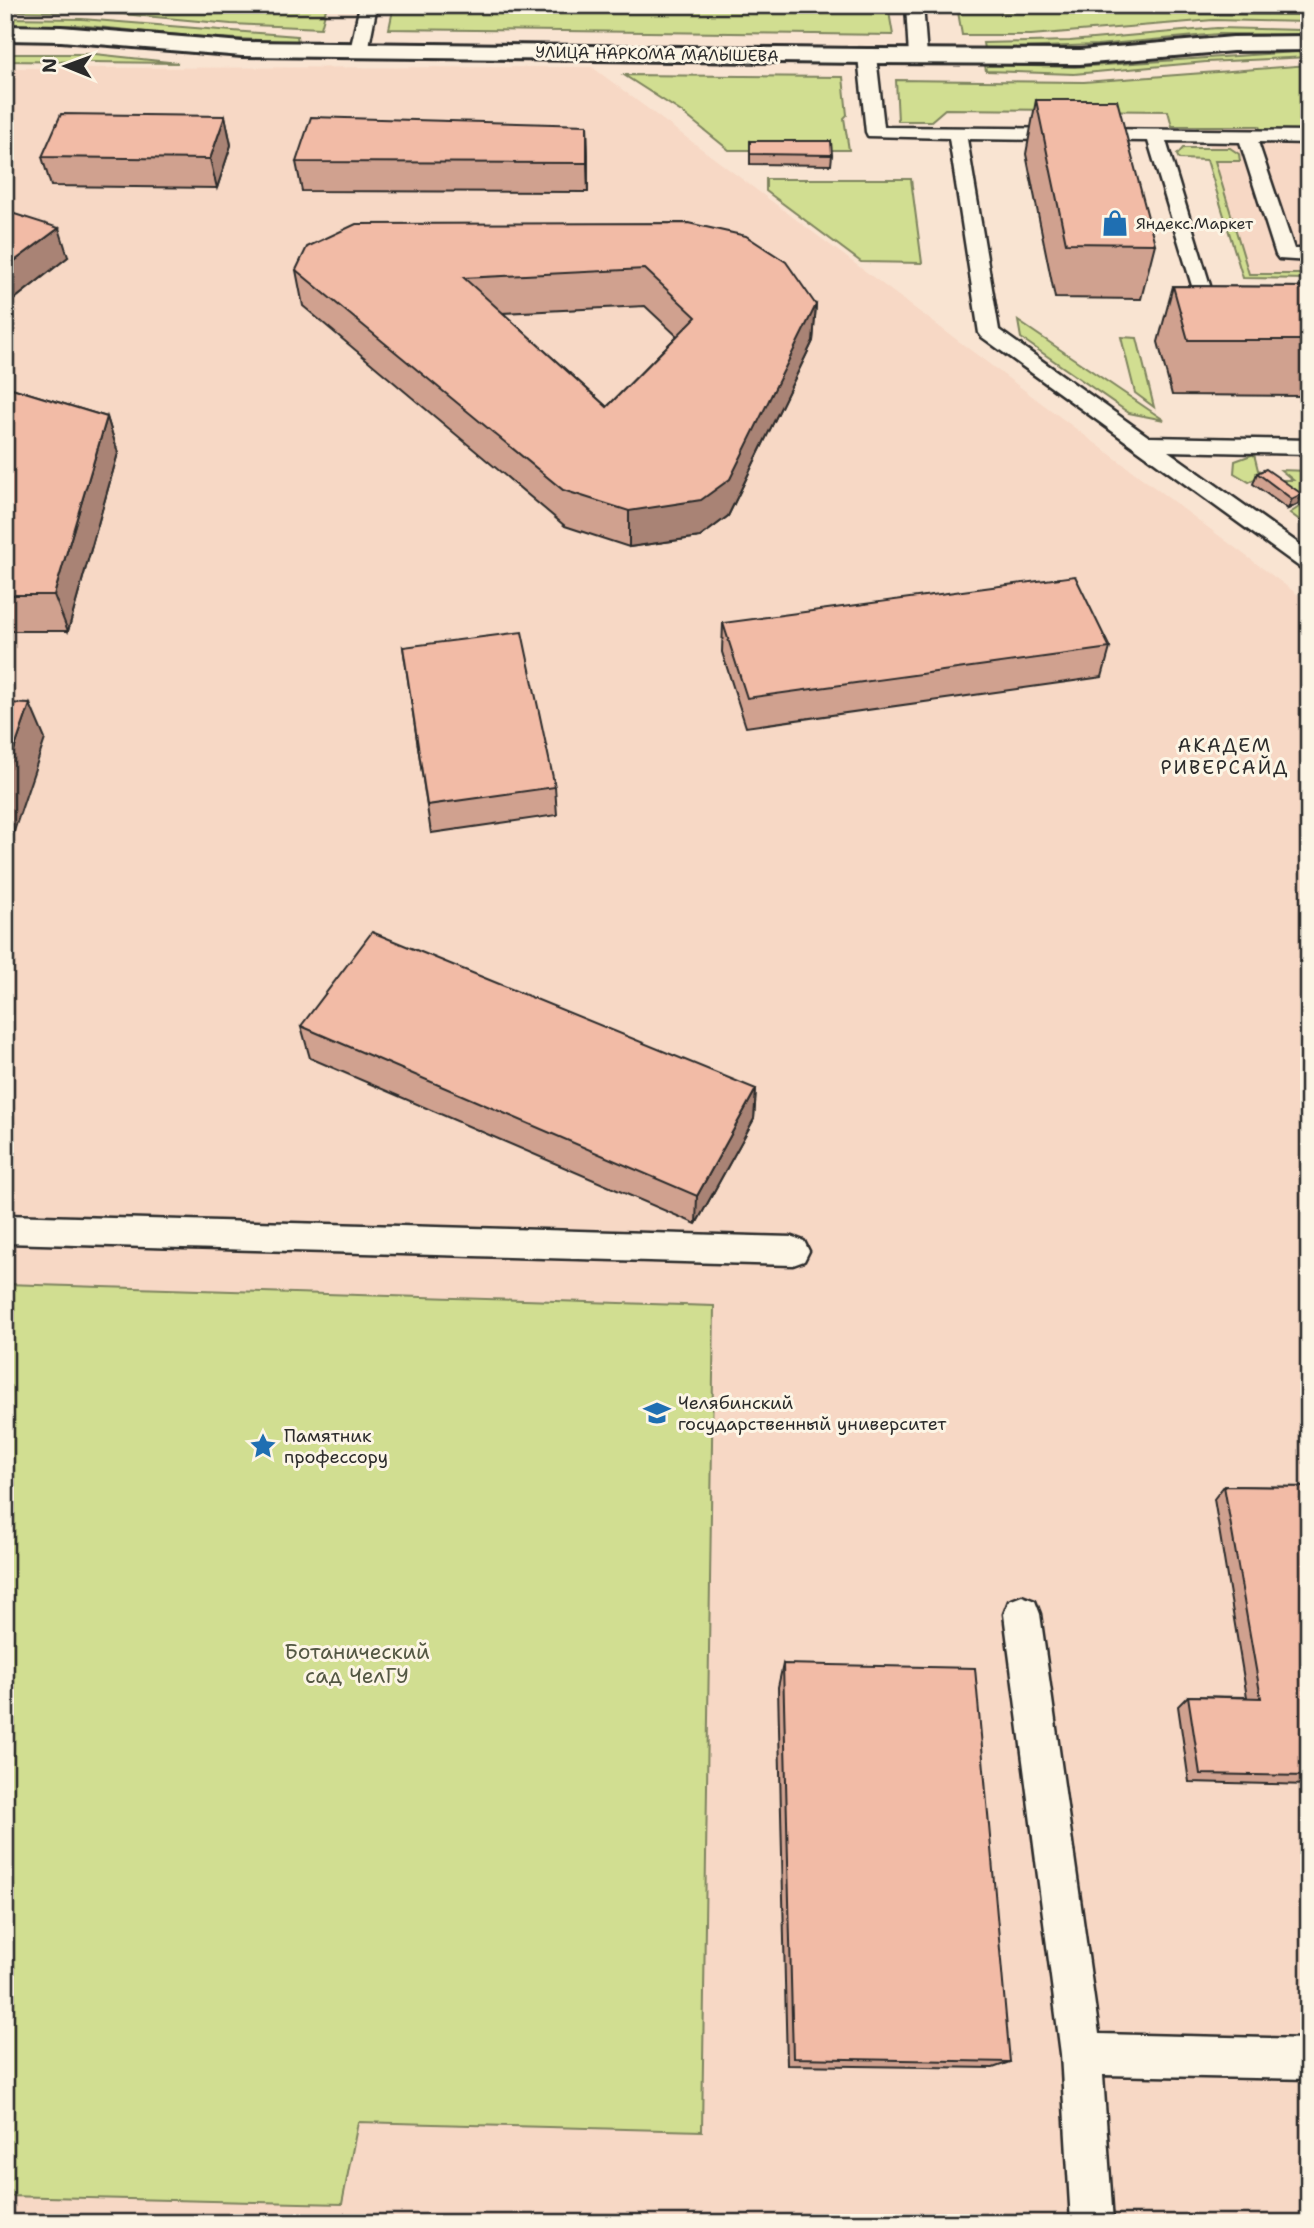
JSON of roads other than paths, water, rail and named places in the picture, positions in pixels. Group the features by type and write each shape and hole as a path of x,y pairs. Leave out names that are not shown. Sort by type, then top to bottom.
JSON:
{"street":[{"name":"УЛИЦА НАРКОМА МАЛЫШЕВА","path":"5,33 100,37 229,49 867,56 1080,57 1233,44 1309,43"}],"lane":[{"path":"359,51 369,5"},
{"path":"914,5 918,56"},
{"path":"867,56 876,132 1309,137"},
{"path":"957,133 989,333 1309,563"},
{"path":"1155,134 1204,298 1309,299"},
{"path":"1247,136 1286,255 1309,255"},
{"path":"1145,444 1309,447"},
{"path":"5,1229 793,1251"},
{"path":"1022,1614 1081,2054 1092,2223"},
{"path":"1081,2054 1309,2059"}],"place":[{"name":"Яндекс.Маркет","path":"1115,223"},
{"name":"Челябинский государственный университет","path":"657,1413"},
{"name":"Памятник профессору","path":"263,1446"}],"district":[{"name":"АКАДЕМ РИВЕРСАЙД","path":"1225,756"}],"park label":[{"name":"Ботанический сад ЧелГУ","path":"357,1664"}]}
